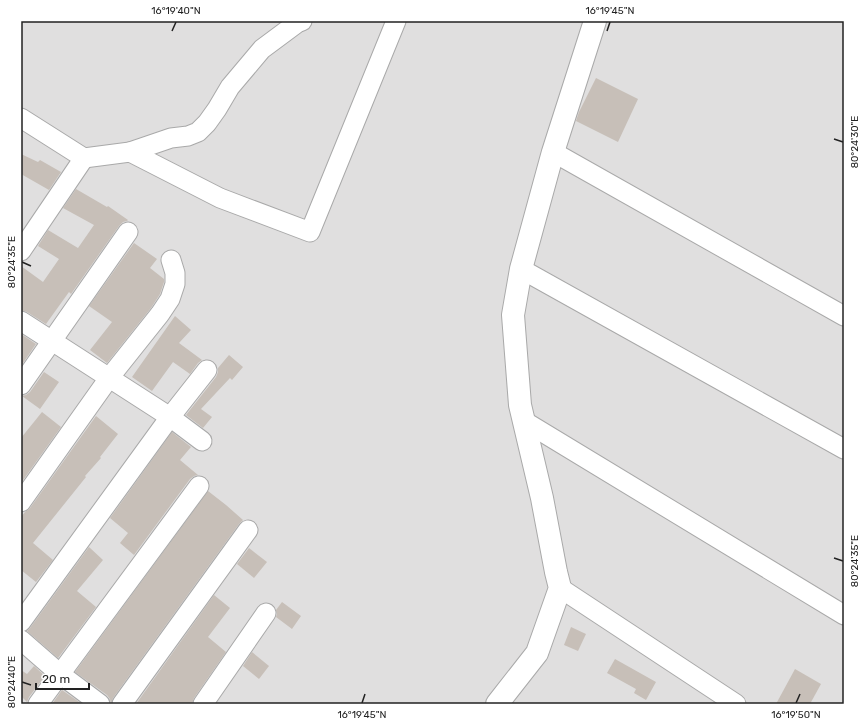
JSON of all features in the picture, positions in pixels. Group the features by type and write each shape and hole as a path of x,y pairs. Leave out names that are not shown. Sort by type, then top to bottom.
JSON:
{"street":[{"path":"21,118 84,158 130,152 171,138 188,136 198,132 206,123 217,109 230,87 262,49 297,23 302,21"},
{"path":"130,152 220,198 310,232 396,21"},
{"path":"497,704 537,653 560,588 542,498 520,405 514,315 521,268 553,152 595,21"},
{"path":"553,152 844,316"},
{"path":"21,251 84,158"},
{"path":"21,385 128,232"},
{"path":"21,502 109,378 160,314 170,299 175,284 175,273 171,260"},
{"path":"521,268 844,449"},
{"path":"21,321 170,417 202,441"},
{"path":"21,622 170,417 207,370"},
{"path":"524,421 844,615"},
{"path":"38,704 199,486"},
{"path":"122,704 248,530"},
{"path":"560,588 736,704"},
{"path":"203,704 266,612"},
{"path":"21,640 60,674 100,704"}],"shaded area":[{"path":"21,21 844,21 844,704 21,704"}],"building":[{"path":"596,78 638,99 618,142 576,121"},
{"path":"21,154 38,162 40,160 61,172 49,190 21,174"},
{"path":"76,189 107,207 108,206 128,220 119,226 71,294 69,292 46,324 21,310 21,266 43,282 59,259 38,246 48,230 78,248 94,225 63,208"},
{"path":"134,243 157,259 150,268 164,279 164,282 160,294 151,308 107,363 90,350 112,322 89,306"},
{"path":"175,316 191,330 179,343 202,360 190,374 173,362 152,391 132,377"},
{"path":"21,334 36,344 21,366"},
{"path":"229,355 243,367 232,380 230,378 201,409 212,417 203,428 186,415 216,377 218,368"},
{"path":"44,372 59,382 40,409 22,396 30,392"},
{"path":"42,412 61,427 21,483 21,438"},
{"path":"96,416 118,434 100,457 101,458 85,476 86,477 33,543 53,560 36,582 21,570 21,517 30,508"},
{"path":"172,432 191,447 180,460 198,475 190,479 134,555 120,543 128,533 110,518"},
{"path":"208,491 243,520 113,698 111,704 107,695 75,672"},
{"path":"89,547 103,560 77,591 96,607 58,658 27,631"},
{"path":"249,548 267,562 254,578 237,564"},
{"path":"214,595 230,608 208,637 226,652 194,698 192,704 136,704"},
{"path":"282,602 301,616 292,629 276,617 276,610"},
{"path":"571,627 586,634 578,651 564,645"},
{"path":"252,652 269,666 259,679 243,666"},
{"path":"615,659 656,682 646,700 634,693 636,689 607,673"},
{"path":"34,666 45,676 29,697 27,702 21,696 21,670 27,674"},
{"path":"795,669 821,684 810,704 776,704"},
{"path":"62,690 82,704 52,704"}]}
